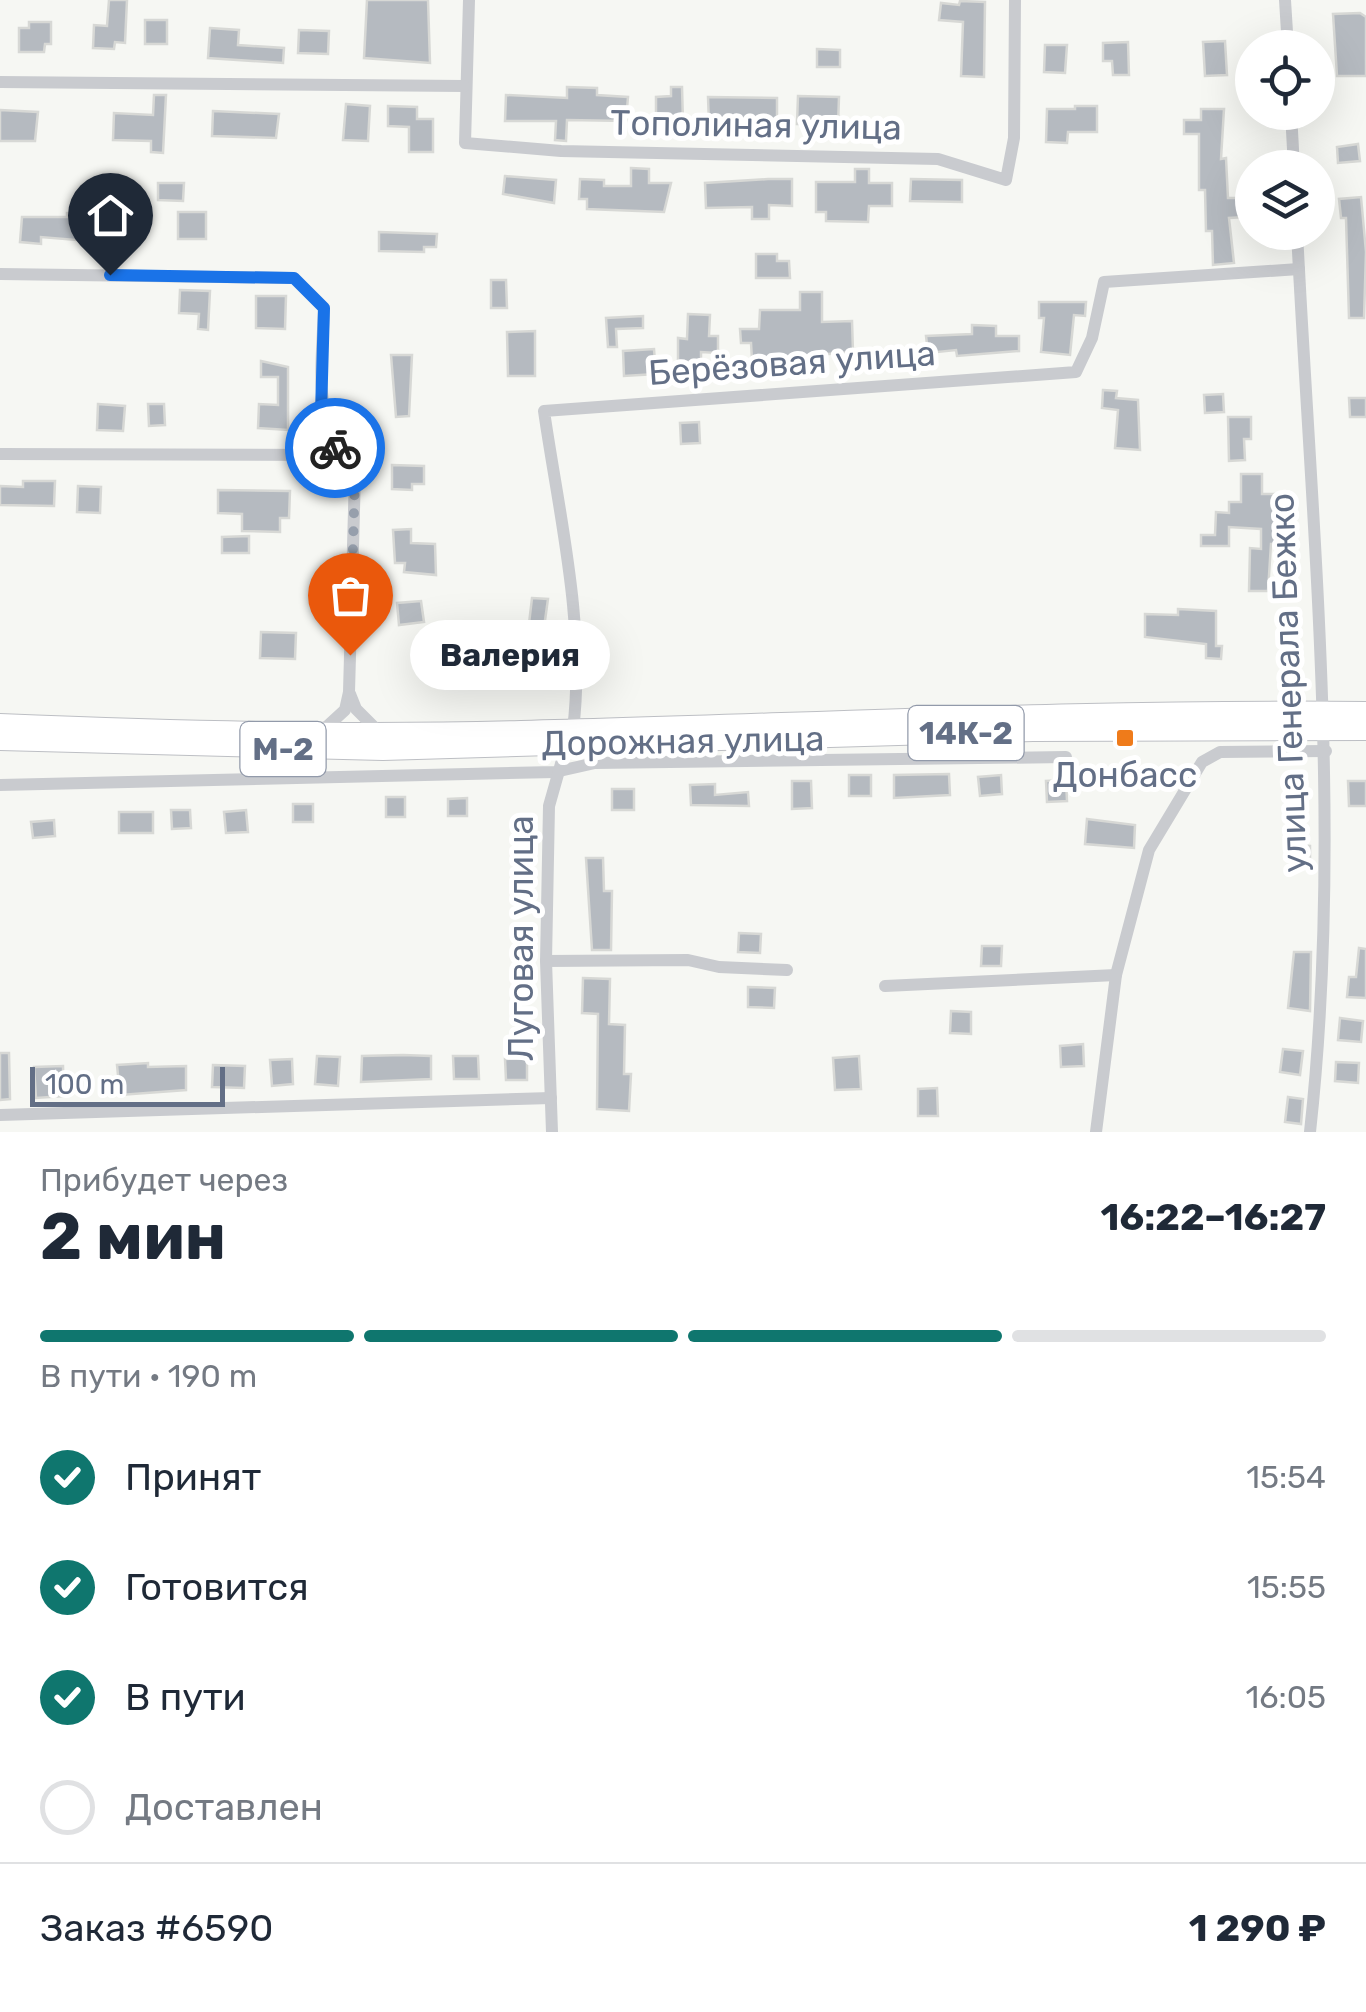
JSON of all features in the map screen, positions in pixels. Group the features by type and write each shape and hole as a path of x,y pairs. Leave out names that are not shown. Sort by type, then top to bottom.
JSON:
{"main road":[{"name":"Дорожная улица","path":"0,740 214,748 1034,731 1326,720 1366,712"},
{"name":"Дорожная улица","path":"1326,720 1366,730"},
{"name":"Дорожная улица","path":"0,724 569,738"}],"street":[{"name":"Тополиная улица","path":"469,0 464,143 561,151 938,159 1006,180 1014,138 1015,0"},
{"path":"1286,0 1287,30"},
{"path":"0,82 464,86"},
{"name":"улица Генерала Бежко","path":"1298,250 1326,720 1322,1025 1310,1132"},
{"name":"Берёзовая улица","path":"569,738 578,686 574,615 544,410 1076,372 1092,338 1104,282 1299,269"},
{"path":"0,274 294,278 324,308 321,413 338,455 355,474 349,692 345,710 321,732"},
{"path":"0,454 338,455"},
{"path":"349,692 356,709 380,732"},
{"name":"Луговая улица","path":"552,1132 546,961 549,806 569,738"},
{"path":"1096,1132 1116,975 1149,850 1202,762 1220,752 1326,751"},
{"name":"Дорожная улица","path":"0,784 556,772 595,763 1066,757"},
{"path":"546,961 688,960 719,967 787,970"},
{"path":"886,986 1116,975"},
{"path":"0,1115 551,1098"}],"building":[{"path":"109,0 127,0 125,43 115,42 114,49 93,48 94,25 107,26"},
{"path":"367,0 428,0 430,63 364,58"},
{"path":"960,1 985,2 984,77 961,76 963,22 939,20 941,3 959,5"},
{"path":"1360,13 1366,17 1366,76 1337,76 1333,14"},
{"path":"145,20 167,20 167,44 145,44"},
{"path":"29,22 51,22 51,44 45,44 44,52 19,52 19,28 29,28"},
{"path":"210,28 239,30 238,45 284,48 283,63 208,58"},
{"path":"299,30 329,31 328,54 298,53"},
{"path":"1225,41 1227,75 1205,76 1203,42"},
{"path":"1128,42 1129,75 1113,75 1112,61 1103,61 1103,43"},
{"path":"1045,45 1067,45 1065,73 1044,72"},
{"path":"817,49 840,50 840,67 817,67"},
{"path":"567,87 597,88 597,95 628,97 626,121 567,120 566,141 555,140 556,121 505,121 506,95 567,98"},
{"path":"671,87 682,87 683,122 656,123 656,97 671,96"},
{"path":"154,95 166,95 163,153 151,152 151,141 113,140 114,113 153,115"},
{"path":"798,96 839,97 838,125 797,124"},
{"path":"708,97 777,98 777,119 709,124"},
{"path":"346,104 370,106 368,141 343,140"},
{"path":"388,106 417,107 417,119 433,119 433,152 409,152 409,127 388,126"},
{"path":"1097,106 1097,132 1068,132 1067,143 1046,142 1047,109"},
{"path":"1201,109 1224,109 1221,159 1226,158 1228,198 1235,198 1235,218 1229,218 1234,263 1213,265 1212,231 1206,231 1205,190 1199,190 1199,134 1184,134 1184,120 1201,120"},
{"path":"0,110 38,112 35,141 0,141"},
{"path":"213,111 279,114 276,138 212,136"},
{"path":"1358,144 1360,161 1338,163 1337,147"},
{"path":"631,168 649,169 649,183 671,183 664,212 587,209 587,199 579,199 580,179 604,180 604,186 631,186"},
{"path":"855,169 869,169 869,183 892,183 892,206 869,206 868,222 826,221 826,212 816,212 816,182 855,182"},
{"path":"505,176 556,180 554,203 503,194"},
{"path":"792,179 792,206 769,205 769,219 752,219 752,207 706,208 705,183"},
{"path":"911,179 962,180 962,202 910,201"},
{"path":"158,183 184,183 183,201 158,200"},
{"path":"87,193 109,194 108,214 86,213"},
{"path":"1361,197 1366,252 1364,318 1349,318 1346,218 1341,218 1339,199"},
{"path":"178,212 206,212 206,239 178,239"},
{"path":"67,213 89,214 88,241 41,237 41,244 20,242 22,217 67,217"},
{"path":"379,232 437,234 436,247 424,247 424,252 379,251"},
{"path":"756,254 777,254 777,261 789,261 790,278 756,278"},
{"path":"491,280 506,280 507,308 491,308"},
{"path":"180,290 210,291 208,330 198,329 199,314 179,313"},
{"path":"800,292 822,292 822,322 852,321 853,352 752,360 751,343 741,343 740,329 759,329 760,310 800,310"},
{"path":"256,296 286,296 285,329 256,328"},
{"path":"1039,302 1086,302 1085,316 1074,315 1070,355 1041,352 1044,318 1039,318"},
{"path":"688,314 710,315 709,336 718,336 718,353 701,352 701,362 678,362 678,338 687,339"},
{"path":"643,316 643,328 616,329 617,347 608,347 606,318"},
{"path":"972,325 996,326 996,336 1019,336 1019,351 957,356 956,350 928,353 926,336 972,334"},
{"path":"535,331 535,376 508,376 507,332"},
{"path":"654,349 656,374 624,376 623,351"},
{"path":"391,355 412,355 409,416 396,417"},
{"path":"261,361 288,367 288,430 258,428 259,404 278,405 278,377 261,377"},
{"path":"1103,390 1117,391 1116,398 1138,400 1140,450 1115,448 1118,410 1102,408"},
{"path":"1223,394 1224,412 1205,413 1204,395"},
{"path":"1349,398 1366,398 1366,417 1350,417"},
{"path":"98,404 125,406 123,431 97,430"},
{"path":"148,404 164,404 165,425 149,426"},
{"path":"1228,417 1251,417 1251,439 1244,439 1245,460 1229,461"},
{"path":"699,422 700,443 681,444 680,423"},
{"path":"392,465 424,466 424,484 412,484 412,490 392,489"},
{"path":"1241,474 1262,474 1262,494 1276,494 1276,506 1283,506 1279,544 1271,544 1268,591 1249,591 1250,548 1261,549 1261,529 1229,527 1229,546 1201,546 1201,535 1215,535 1216,512 1229,513 1229,502 1241,502"},
{"path":"23,481 55,481 54,506 0,505 0,486 23,487"},
{"path":"78,486 101,487 100,513 77,512"},
{"path":"218,490 290,491 289,518 280,518 280,532 242,531 242,514 218,513"},
{"path":"411,529 411,543 435,544 436,575 404,572 405,563 395,563 393,530"},
{"path":"249,536 249,553 222,553 222,537"},
{"path":"532,598 548,599 541,649 526,649"},
{"path":"421,601 424,622 399,625 397,603"},
{"path":"1178,609 1216,611 1216,646 1222,646 1221,659 1206,658 1206,644 1145,637 1145,614 1178,615"},
{"path":"261,632 296,633 295,659 260,658"},
{"path":"949,774 950,795 894,798 894,775"},
{"path":"849,775 871,775 871,796 849,796"},
{"path":"1001,775 1002,794 980,796 978,777"},
{"path":"1066,780 1067,801 1047,802 1046,781"},
{"path":"792,781 811,781 812,808 792,809"},
{"path":"1348,781 1366,781 1366,806 1349,806"},
{"path":"715,784 715,795 748,792 749,806 691,805 690,785"},
{"path":"612,789 634,789 634,810 612,810"},
{"path":"386,797 405,797 405,817 386,817"},
{"path":"467,798 467,816 448,816 448,799"},
{"path":"293,804 313,804 313,822 293,822"},
{"path":"171,810 190,810 191,828 172,829"},
{"path":"246,810 248,832 226,833 224,812"},
{"path":"119,812 153,812 153,833 119,833"},
{"path":"1087,819 1135,825 1134,848 1085,844"},
{"path":"54,820 55,836 33,838 31,822"},
{"path":"1292,845 1310,846 1310,864 1292,864"},
{"path":"586,858 603,858 604,891 612,891 611,950 592,950"},
{"path":"739,933 761,934 760,953 738,952"},
{"path":"982,946 1002,946 1001,966 981,966"},
{"path":"1359,948 1366,949 1366,998 1347,997 1349,977 1356,977"},
{"path":"1294,952 1311,952 1310,1011 1288,1008"},
{"path":"583,978 610,979 609,1024 625,1025 624,1074 631,1074 629,1111 597,1109 598,1014 582,1013"},
{"path":"748,987 775,988 774,1008 748,1007"},
{"path":"951,1011 971,1012 971,1034 950,1033"},
{"path":"1340,1018 1363,1021 1361,1042 1338,1040"},
{"path":"1083,1044 1084,1066 1061,1067 1060,1046"},
{"path":"1283,1049 1303,1051 1300,1075 1280,1072"},
{"path":"0,1053 9,1053 10,1099 0,1100"},
{"path":"317,1056 340,1057 338,1086 315,1084"},
{"path":"362,1056 431,1056 431,1079 361,1082"},
{"path":"453,1056 478,1056 479,1079 454,1079"},
{"path":"859,1056 861,1089 835,1090 833,1058"},
{"path":"527,1058 527,1080 506,1080 505,1059"},
{"path":"292,1059 293,1084 272,1086 270,1060"},
{"path":"1336,1062 1359,1063 1358,1083 1335,1081"},
{"path":"148,1063 148,1067 186,1066 186,1090 120,1095 117,1065"},
{"path":"213,1065 245,1066 244,1088 212,1087"},
{"path":"63,1066 64,1096 36,1098 34,1067"},
{"path":"937,1088 938,1116 918,1116 918,1089"},
{"path":"1288,1097 1303,1099 1301,1124 1285,1122"}],"way so far":[{"path":"335,448 355,474 350,655"}],"place":[{"name":"Валерия","path":"350,655"},
{"name":"Донбасс","path":"1125,738"}],"route":[{"path":"110,275 294,278 324,308 321,413 335,448"}]}
